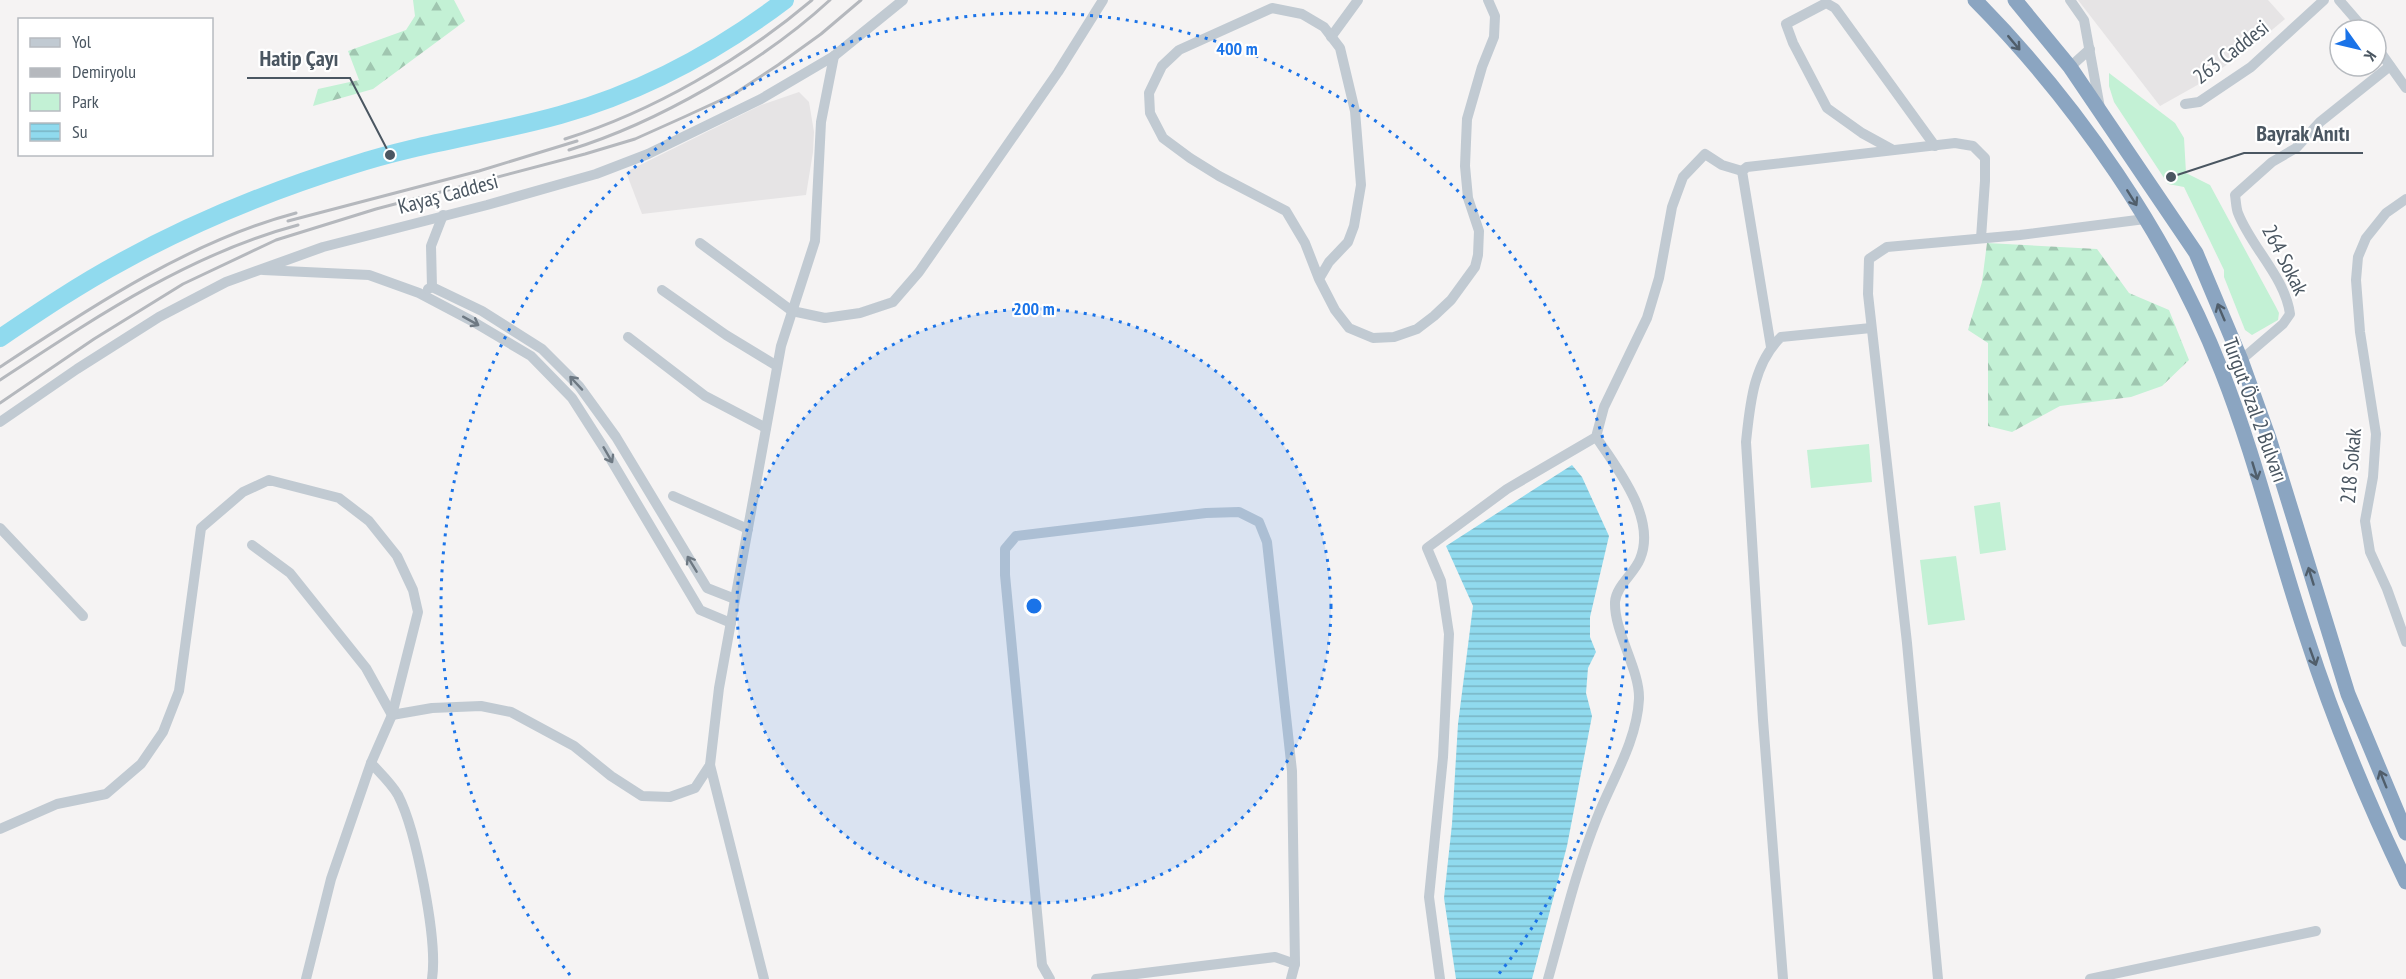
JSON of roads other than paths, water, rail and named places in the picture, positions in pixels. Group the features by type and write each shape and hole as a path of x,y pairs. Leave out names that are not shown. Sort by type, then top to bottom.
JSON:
{"highway":[{"name":"Turgut Özal 2 Bulvarı","path":"1975,0 1999,25 2087,132 2145,219 2169,260 2221,370 2238,417 2307,638 2348,753 2406,882"},
{"name":"Turgut Özal 2 Bulvarı","path":"2015,0 2070,67 2196,253 2241,360 2269,438 2348,694 2406,833"}],"street":[{"name":"Kayaş Caddesi","path":"0,422 159,317 226,282 323,247 596,174 648,154 762,99 834,56 903,0"},
{"path":"700,243 792,311 825,318 860,313 893,302 919,272 1058,72 1103,0"},
{"path":"1331,37 1358,0"},
{"path":"1319,279 1329,262 1348,242 1354,226 1361,185 1355,111 1340,48 1324,27 1302,14 1272,8 1179,50 1162,66 1149,93 1150,113 1163,138 1219,176 1286,211 1305,243 1319,279 1335,310 1349,328 1373,338 1394,337 1417,329 1434,316 1451,300 1475,267 1479,231 1468,198 1465,166 1467,119 1482,67 1494,38 1495,16 1488,0"},
{"path":"2070,0 2084,20 2101,115"},
{"name":"263 Caddesi","path":"2185,104 2199,102 2251,67 2324,0"},
{"path":"2339,0 2355,18"},
{"path":"1893,150 1862,133 1827,108 1793,44 1786,24 1826,3 1835,8 1935,146"},
{"path":"2070,67 2090,49"},
{"path":"764,979 710,765 719,688 781,346 815,241 821,122 834,56"},
{"path":"2388,63 2406,88"},
{"name":"264 Sokak","path":"2241,360 2283,324 2290,314 2289,306 2275,277 2238,214 2235,195 2272,162 2296,148 2320,122 2390,66"},
{"path":"1742,171 1747,167 1955,143 1973,146 1984,158 1981,238"},
{"path":"1440,979 1429,897 1443,757 1449,634 1442,581 1427,548 1507,489 1596,436 1604,407 1647,318 1659,278 1672,207 1683,177 1705,154 1722,165 1742,171"},
{"path":"1742,171 1771,347"},
{"name":"218 Sokak","path":"2406,199 2386,213 2366,238 2358,257 2356,280 2360,332 2376,434 2373,477 2365,521 2370,552 2387,589 2406,642"},
{"path":"432,287 431,246 443,215"},
{"path":"1938,979 1907,637 1871,328 1868,294 1869,259 1887,247 2145,219"},
{"path":"258,270 369,275 419,293 531,356 572,398 700,610 731,622"},
{"path":"419,293 432,287"},
{"path":"432,287 482,311 542,349 579,386 616,437 707,588 735,599"},
{"path":"662,290 726,335 777,366"},
{"path":"1783,979 1763,720 1746,442 1751,397 1762,363 1771,347 1781,337 1871,328"},
{"path":"628,337 705,396 766,428"},
{"path":"1548,979 1596,819 1636,723 1639,696 1617,620 1615,600 1639,561 1646,538 1640,513 1620,473 1596,436"},
{"path":"0,829 57,804 106,794 141,764 163,732 178,691 201,528 243,492 269,480 339,498 369,521 397,556 413,590 418,612 392,715 371,763 331,879 306,979"},
{"path":"673,496 748,529"},
{"path":"1050,979 1042,965 1005,575 1005,549 1016,536 1206,513 1239,512 1259,522 1267,542 1292,771 1295,964 1292,979"},
{"path":"0,528 83,616"},
{"path":"252,545 290,573 366,668 392,715"},
{"path":"392,715 432,708 481,706 512,712 574,746 611,776 642,796 670,797 695,788 710,765"},
{"path":"371,763 397,793 406,815 425,897 432,979"},
{"path":"2090,979 2316,931"},
{"path":"1096,979 1275,957 1295,964"}],"water":[{"path":"1572,465 1582,477 1609,536 1590,617 1590,637 1596,652 1588,668 1586,693 1592,716 1567,846 1532,979 1456,979 1444,898 1452,824 1458,724 1473,606 1446,546"}],"waterway":[{"path":"0,338 107,270 207,220 295,185 379,157 509,128 590,106 650,82 706,53 785,0"}],"railway":[{"path":"565,139 631,114 695,82 756,43 812,0"},
{"path":"569,150 637,124 707,88 773,46 830,0"},
{"path":"0,403 94,339 183,284 276,240 376,209 635,139 734,94 821,34 861,0"},
{"path":"288,221 479,171 577,141"},
{"path":"0,367 106,299 180,258 218,240 296,213"},
{"path":"0,380 143,290 219,253 258,237 298,225"}],"place":[{"name":"Hatip Çayı","path":"390,155"},
{"name":"Bayrak Anıtı","path":"2171,177"}]}
